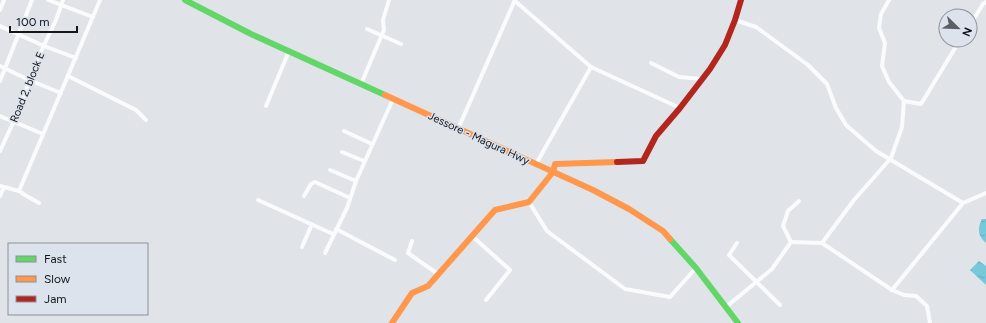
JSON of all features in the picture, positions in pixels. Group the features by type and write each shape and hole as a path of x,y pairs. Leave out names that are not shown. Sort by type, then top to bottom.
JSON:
{"main road":[{"name":"Jessore - Magura Hwy","path":"185,0 251,34 536,164 612,200 641,216 663,231 696,268 738,323"},
{"path":"392,323 412,293 428,286 495,210 530,202 553,172 555,164 643,161 656,136 680,108 725,46 741,0"}],"street":[{"path":"0,10 4,0"},
{"path":"0,81 32,0"},
{"path":"48,0 93,17"},
{"name":"Road 2, block E","path":"0,151 29,80 62,6 63,0"},
{"path":"19,191 100,0"},
{"path":"361,84 384,30 383,20 389,0"},
{"path":"889,0 881,14 878,28 885,43 882,66 889,82 904,101 921,104 955,48"},
{"path":"458,129 515,1 591,68 680,108"},
{"path":"978,12 986,2"},
{"path":"735,20 756,27 808,65 827,84 836,108 846,125 876,151 891,158 963,203"},
{"path":"0,26 44,46 76,58"},
{"path":"367,29 401,44"},
{"path":"266,106 289,51"},
{"path":"651,63 679,77 702,79"},
{"path":"0,66 61,93"},
{"path":"536,164 591,68"},
{"path":"68,76 136,110 146,120"},
{"path":"325,253 350,198 364,161 393,98"},
{"path":"822,243 854,200 891,158 902,127 904,101"},
{"path":"0,116 43,134"},
{"path":"344,131 372,144"},
{"path":"342,152 364,161"},
{"path":"330,170 356,180"},
{"path":"304,196 311,184 315,182 350,198"},
{"path":"0,196 2,187 19,191 39,203"},
{"path":"892,290 963,203 986,193"},
{"path":"258,200 334,234"},
{"path":"791,242 783,226 788,211 799,201"},
{"path":"530,202 547,231 625,289 670,297 696,268"},
{"path":"302,247 312,224"},
{"path":"336,229 395,260"},
{"path":"472,236 510,270 486,300"},
{"path":"412,241 408,253 438,274"},
{"path":"791,242 822,243 892,290 904,295 916,296 927,306 930,323"},
{"path":"726,308 772,269 791,242"},
{"path":"737,243 729,255 780,305"}],"water":[{"path":"982,219 986,219 986,243 981,238 979,232 979,226"},
{"path":"979,261 986,266 986,285 970,270"}],"traffic: fast":[{"path":"185,0 251,34 385,95"},
{"path":"670,239 696,268 738,323"}],"traffic: slow":[{"path":"385,95 593,190 629,209 663,231 670,239"},
{"path":"392,323 412,293 428,286 495,210 529,202 553,172 555,164 617,162"}],"traffic: jam":[{"path":"617,162 643,161 656,136 710,69 725,45 741,0"}]}
